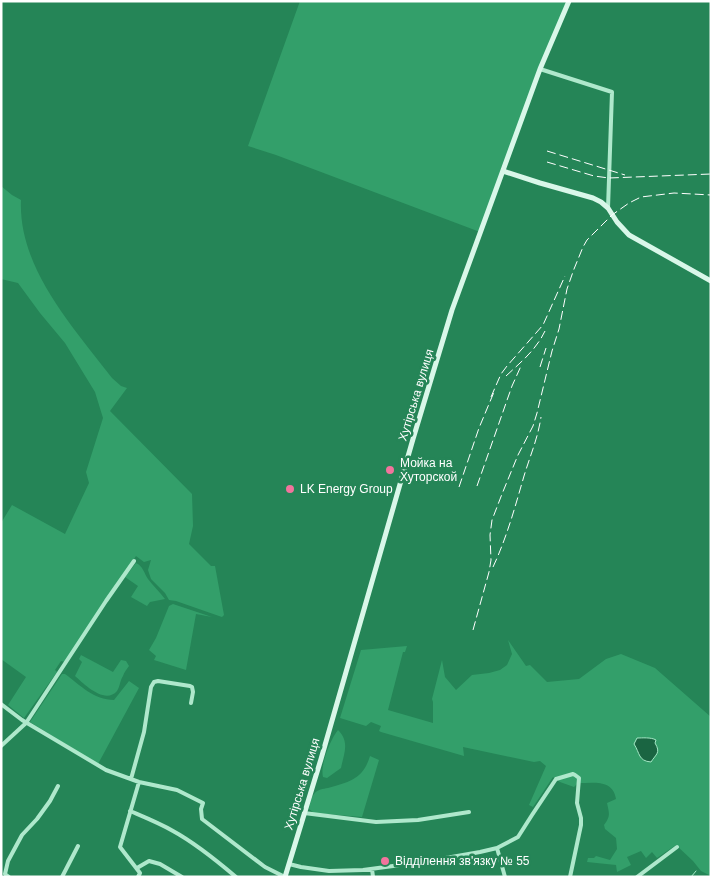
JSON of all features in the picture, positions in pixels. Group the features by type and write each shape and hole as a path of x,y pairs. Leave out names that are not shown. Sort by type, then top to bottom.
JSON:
{"main road":[{"name":"Хутірська вулиця","path":"285,877 452,310 540,69 569,1"},
{"path":"503,171 602,202 629,235 711,281"}],"street":[{"path":"540,69 612,92 608,208"},
{"path":"1,746 26,723 134,561"},
{"path":"131,779 144,732 151,687 154,682 158,681 192,687 191,703"},
{"path":"1,704 26,723 106,770 139,782 177,790 203,803 201,809 202,819 265,867 285,877"},
{"path":"289,864 336,871 440,859 497,848 518,837 556,779 573,774 578,776 577,803 581,825 570,877"},
{"path":"138,877 140,873 137,868 120,847 139,782"},
{"path":"9,877 5,874 8,861 22,835 37,820 58,786"},
{"path":"130,811 172,830 236,877"},
{"path":"304,813 376,822 418,820 469,812"},
{"path":"62,877 78,846"},
{"path":"638,877 676,847"},
{"path":"497,848 505,877"},
{"path":"137,868 149,861 160,864 182,877"},
{"path":"372,868 373,877"},
{"path":"336,871 338,877"}],"shaded area":[{"path":"300,1 568,1 480,232 248,146"},
{"path":"1,186 21,200 22,225 28,249 38,273 51,295 65,317 112,378 121,386 127,388 110,411 192,494 193,526 189,544 211,566 215,566 224,615 222,617 169,600 165,593 151,579 148,570 151,560 144,562 136,556 65,662 61,661 55,670 57,672 24,718 8,705 26,677 1,659 1,523 12,505 65,534 89,483 86,472 103,418 95,392 65,343 18,283 1,279"},
{"path":"136,563 142,568 148,579 165,599 150,602 147,606 131,597 138,586 125,577"},
{"path":"173,604 212,617 196,614 186,670 154,660 156,656 149,650 169,606"},
{"path":"508,640 526,666 530,665 547,682 579,679 606,659 621,654 655,668 711,717 711,875 701,871 676,845 657,858 652,852 646,858 641,851 627,857 631,865 617,872 616,865 587,862 588,858 596,856 610,860 617,849 616,838 605,829 604,825 609,814 607,803 616,799 611,788 607,785 578,783 574,787 560,782 553,777 533,807 529,805 546,766 540,761 534,762 463,747 464,756 381,732 379,731 381,726 371,722 366,726 340,718 361,650 407,646 405,652 403,652 388,710 433,723 432,699 442,660 445,677 456,690 472,675 500,670 507,665 512,654"},
{"path":"81,655 113,672 121,660 126,661 129,666 121,679 117,691 112,695 101,695 75,676 82,662 79,659"},
{"path":"62,674 65,674 94,695 107,699 114,700 129,681 139,688 98,764 30,722"},
{"path":"338,730 342,734 345,743 345,753 341,768 327,778 323,777 322,772 326,753"},
{"path":"637,738 656,740 655,743 658,751 651,762 644,760 640,756 634,744"},
{"path":"370,756 379,760 362,817 314,813 309,809 311,799 316,792 343,784 355,778 364,770"}],"waterway":[{"path":"691,877 696,871"}],"railway":[{"path":"547,151 625,175"},
{"path":"547,162 594,176 609,178 711,174"},
{"path":"473,630 489,572 492,520 518,455 533,426 559,329 567,289 583,247 587,240 612,215 641,197 674,193 711,195"},
{"path":"491,397 501,374 543,325 565,276"},
{"path":"506,376 533,350 545,331"},
{"path":"540,367 546,348"},
{"path":"477,486 512,386 521,366"},
{"path":"459,487 479,428 494,392"},
{"path":"493,567 510,522 536,440 541,417"}],"place":[{"name":"Мойка на Хуторской","path":"390,470"},
{"name":"LK Energy Group","path":"290,489"},
{"name":"Відділення зв'язку № 55","path":"385,861"}]}
